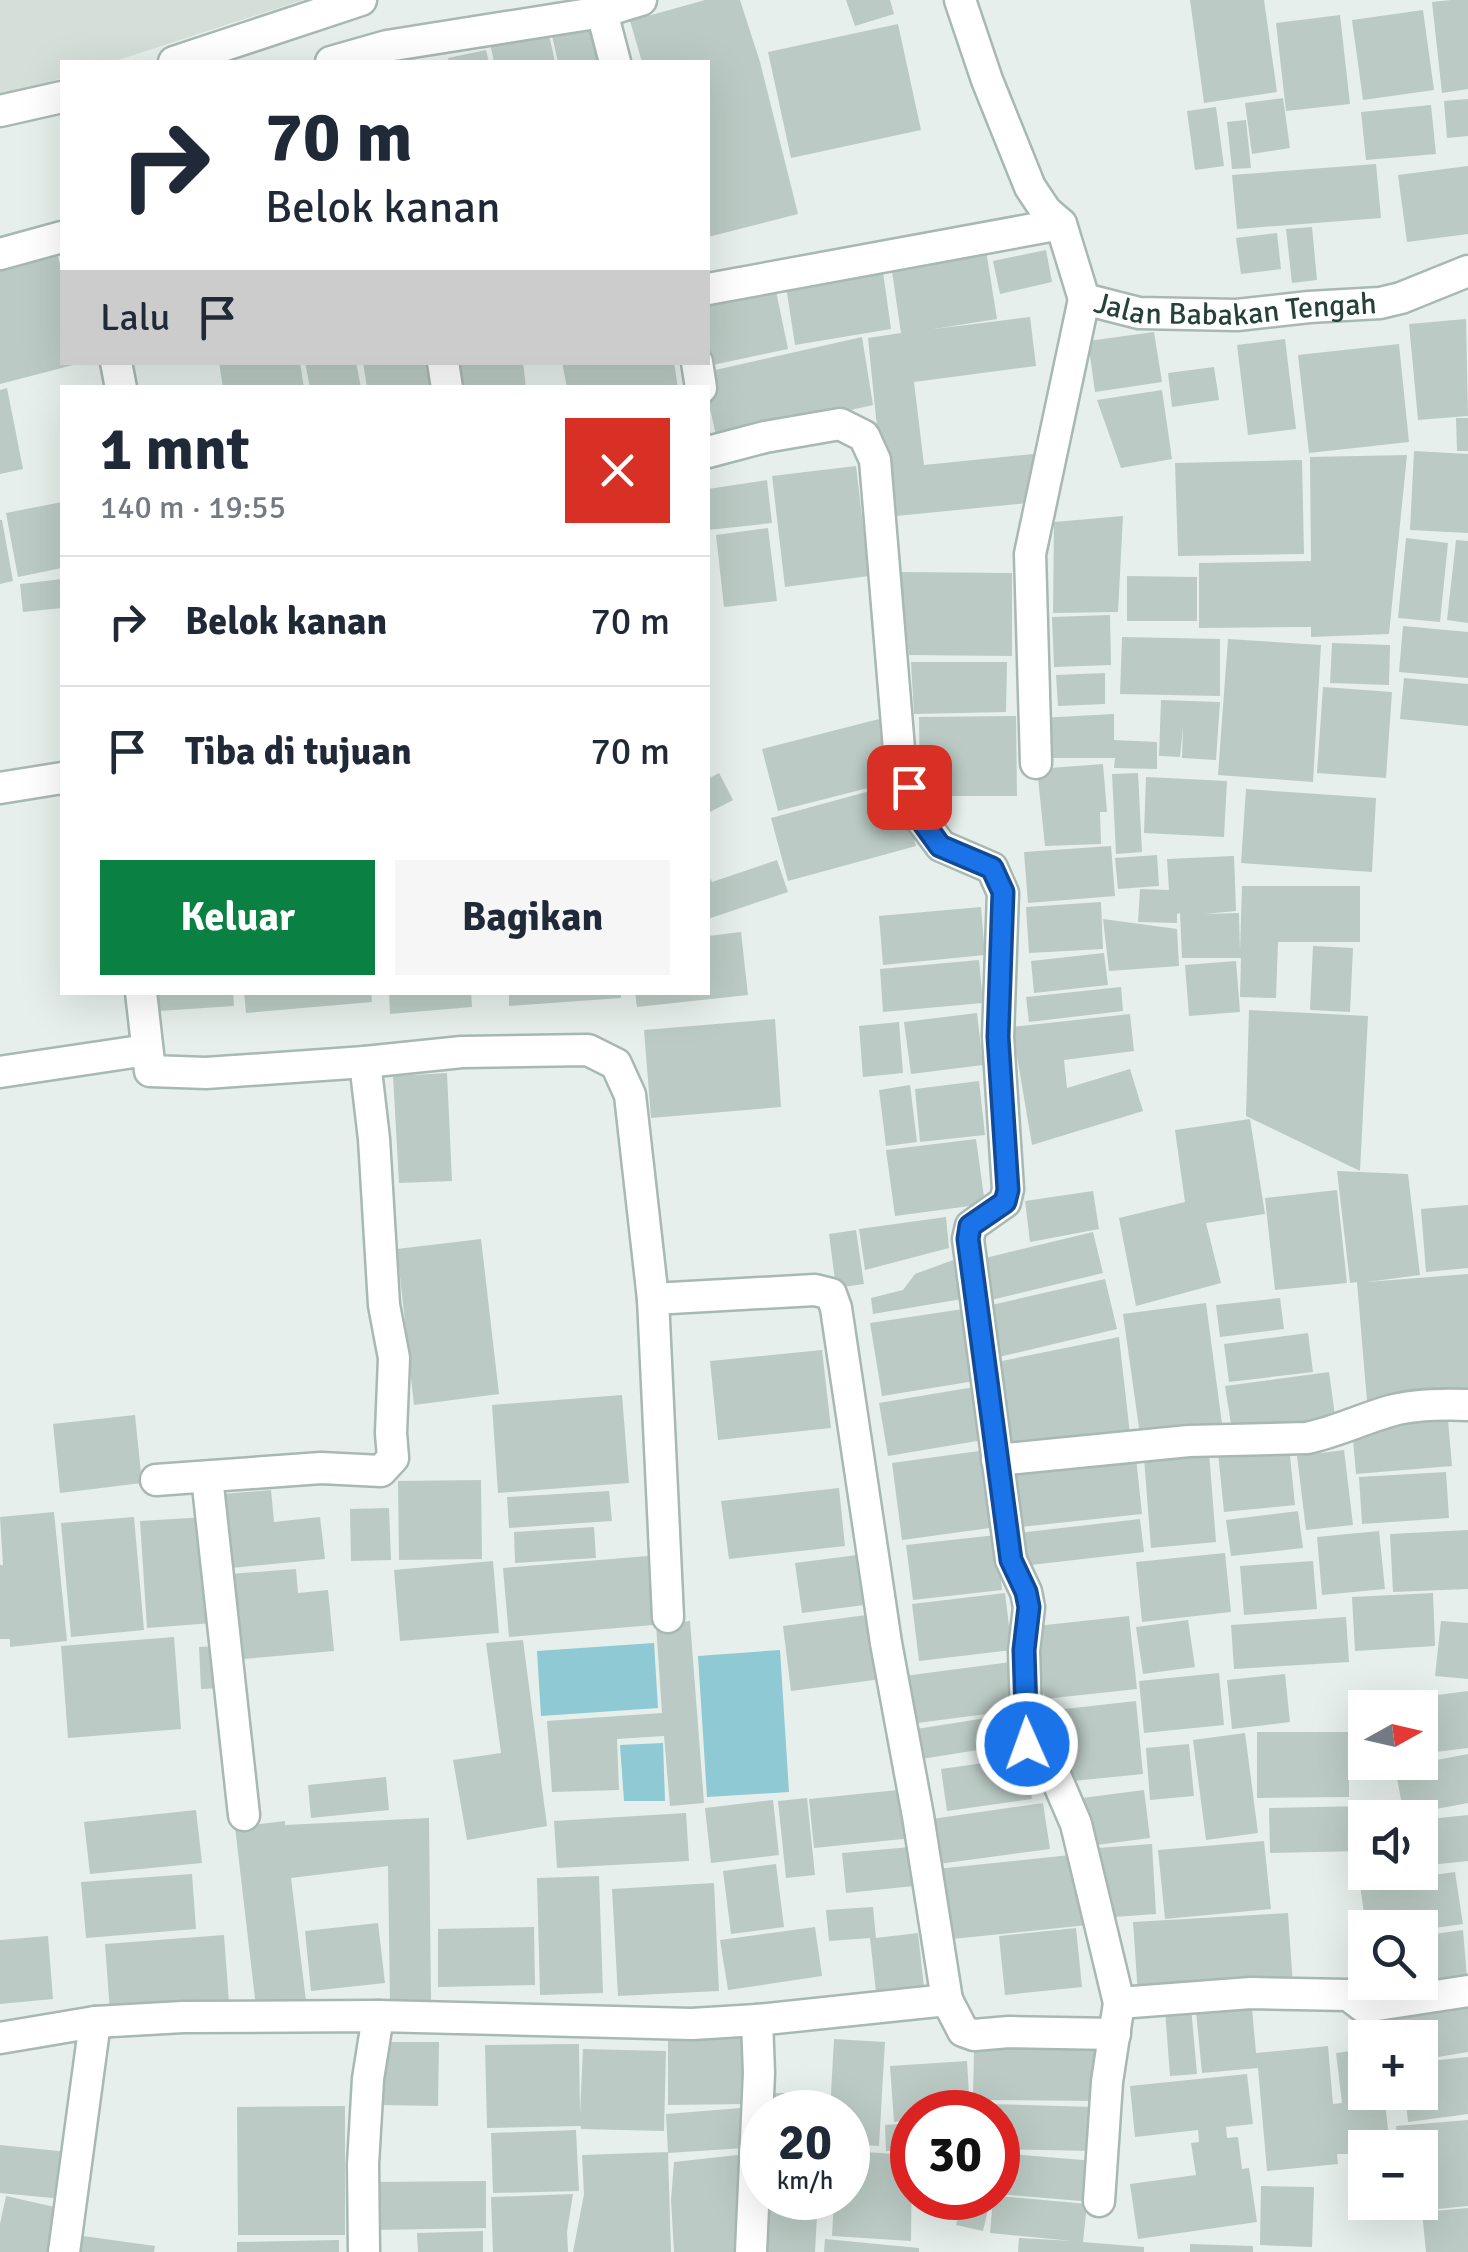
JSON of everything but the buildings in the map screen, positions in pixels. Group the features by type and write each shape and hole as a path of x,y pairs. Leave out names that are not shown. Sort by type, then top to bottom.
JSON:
{"street":[{"path":"180,60 361,0"},
{"path":"345,60 602,12 641,0"},
{"name":"Jalan Babakan Tengah","path":"960,0 1030,187 1060,224 1084,299 1139,313 1238,315 1380,303 1468,271"},
{"path":"602,12 614,60"},
{"path":"0,111 60,96"},
{"path":"710,289 1060,224"},
{"path":"0,254 60,238"},
{"path":"1036,764 1030,554 1084,299"},
{"path":"710,445 840,424 864,436 875,460 900,761 917,814 940,846 992,868 1003,892 998,1037 1008,1190 1005,1202 970,1226 968,1239 1011,1560 1029,1607 1024,1650 1027,1744 1055,1775 1076,1824 1119,2003 1107,2082 1099,2201"},
{"path":"0,788 60,778"},
{"path":"141,995 150,1071 206,1073 462,1052 588,1050 616,1064 630,1095 653,1300 668,1617"},
{"path":"0,1072 148,1050"},
{"path":"156,1480 321,1468 380,1471 392,1458 394,1358 384,1305 365,1062"},
{"path":"653,1300 815,1290 831,1294 947,2000 963,2032 974,2035 1115,2034"},
{"path":"997,1460 1189,1441 1308,1438 1393,1410 1468,1405"},
{"path":"208,1477 244,1814"},
{"path":"1119,2003 1250,1993 1318,1994 1348,1995 1364,2007 1468,1991"},
{"path":"0,2038 94,2022 182,2017 378,2016 692,2024 947,2000"},
{"path":"364,2252 363,2164 368,2078 378,2016"},
{"path":"750,2252 759,2073 757,2020"},
{"path":"64,2252 94,2022"}],"shaded area":[{"path":"0,0 303,0 118,60 60,60 60,79 0,99"}],"water":[{"path":"654,1643 658,1708 541,1716 537,1651"},
{"path":"780,1650 789,1792 707,1797 698,1656"},
{"path":"663,1743 665,1801 624,1801 620,1745"}],"route":[{"path":"909,787 917,814 940,846 992,868 1003,892 998,1037 1008,1190 1005,1202 970,1226 968,1239 1011,1560 1029,1607 1024,1650 1027,1744"}]}
